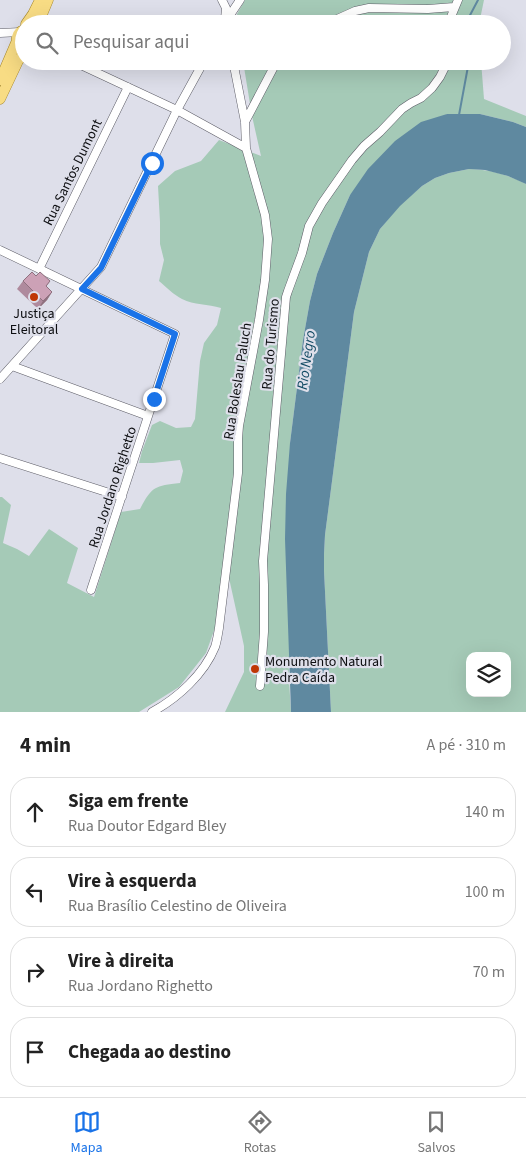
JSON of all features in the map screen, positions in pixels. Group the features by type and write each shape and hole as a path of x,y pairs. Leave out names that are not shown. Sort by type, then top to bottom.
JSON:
{"main road":[{"path":"40,7 48,0"},
{"path":"0,80 15,47"},
{"path":"0,99 15,67"}],"street":[{"path":"222,0 226,8 226,15"},
{"path":"230,15 240,0"},
{"path":"348,15 369,8 428,9 456,3"},
{"path":"451,15 456,3"},
{"path":"0,34 15,34"},
{"path":"91,70 177,110 246,148"},
{"path":"0,379 101,268 177,110 199,70"},
{"name":"Rua Boleslau Paluch","path":"152,712 163,706 194,679 207,662 215,646 219,628 238,473 239,426 259,320 268,257 266,215 246,148 245,122 235,70"},
{"path":"245,122 272,70"},
{"name":"Rua do Turismo","path":"260,686 264,632 263,561 288,291 302,254 309,226 322,203 348,166 364,146 402,109 421,98 432,88 444,70"},
{"name":"Rua Santos Dumont","path":"39,268 128,87"},
{"path":"0,250 82,289"},
{"name":"Rua Jordano Righetto","path":"82,289 175,334 91,590"},
{"path":"12,366 148,416"},
{"path":"0,458 122,497"}],"green space":[{"path":"245,0 484,0 481,15 237,14"},
{"path":"244,70 482,70 484,99 526,116 526,127 480,114 447,114 350,195 333,233 317,274 310,301 290,443 289,680 291,712 225,712 244,672 244,646 229,578 206,653 179,687 139,712 0,712 0,497 11,505 3,543 29,556 49,529 78,548 67,583 94,597 121,512 140,509 151,491 155,488 180,483 183,471 180,460 139,463 152,425 160,421 176,428 191,427 195,419 200,361 204,343 217,325 221,308 182,299 159,281 164,260 160,244 158,186 175,171 201,161 219,140 261,156"},
{"path":"469,169 485,170 505,175 526,184 526,712 331,712 324,571 325,535 354,312 369,252 380,229 400,205 422,186 435,178"}],"water":[{"name":"Rio Negro","path":"447,114 480,114 526,127 526,184 508,176 485,170 469,169 435,178 422,186 400,206 380,229 369,252 354,312 325,535 324,571 331,712 291,712 285,539 286,494 290,443 303,340 317,274 350,195 368,169 395,141 421,122"}],"building":[{"path":"32,272 36,276 40,272 50,281 46,286 52,292 43,301 23,281"}],"waterway":[{"path":"470,15 478,0"},
{"path":"459,115 467,70"}],"place":[{"name":"Justiça Eleitoral","path":"34,297"},
{"name":"Monumento Natural Pedra Caída","path":"255,669"}],"route":[{"path":"152,163 101,268 82,289 175,334 154,399"}]}
